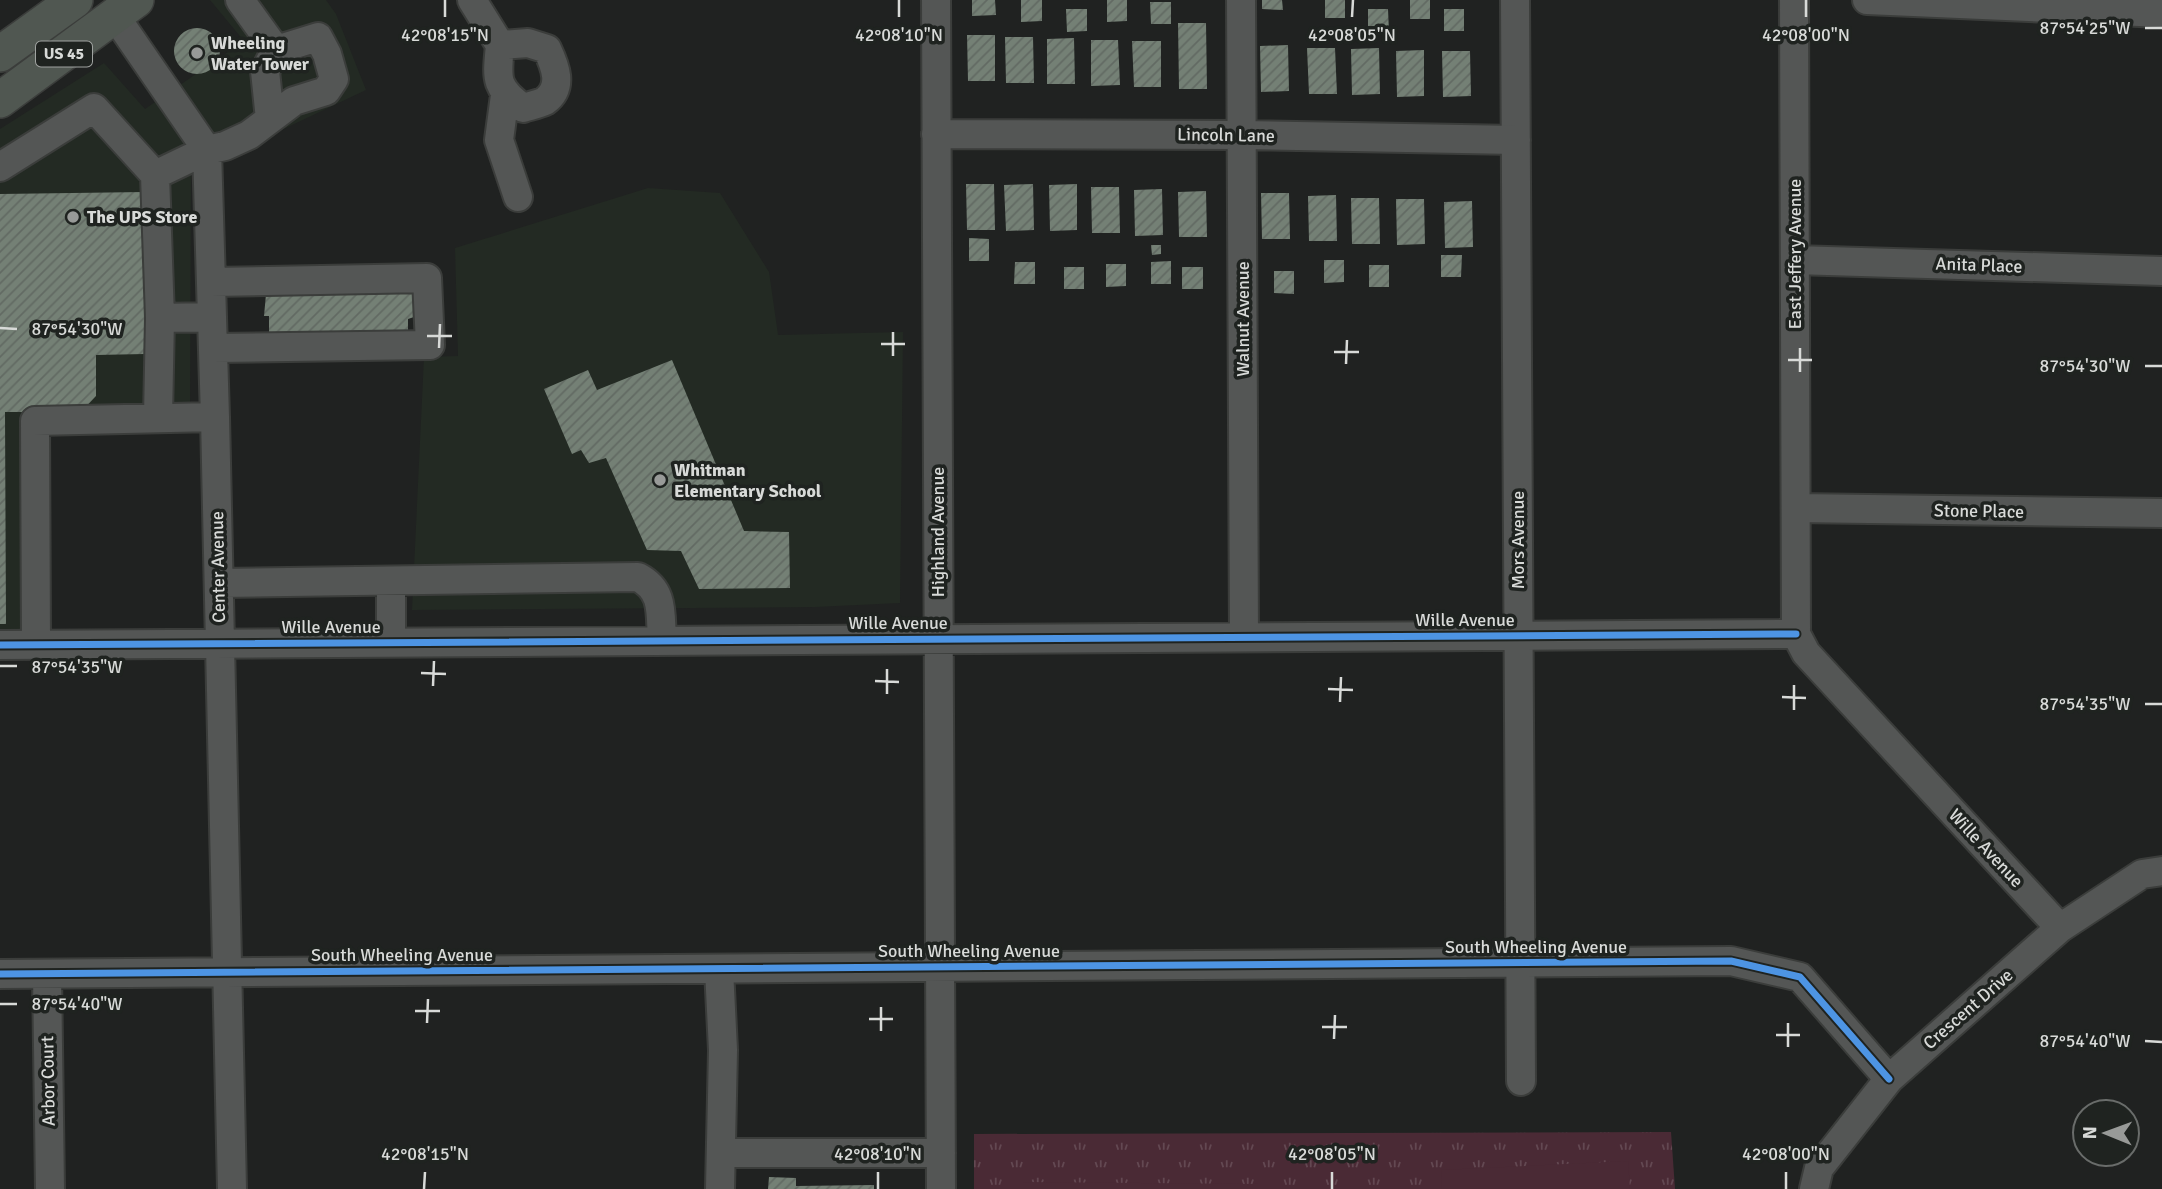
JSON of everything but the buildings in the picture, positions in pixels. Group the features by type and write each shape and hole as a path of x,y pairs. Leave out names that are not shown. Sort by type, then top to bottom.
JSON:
{"main road":[{"name":"US 45","path":"3,45 75,0"},
{"name":"US 45","path":"0,100 125,8"}],"street":[{"path":"240,0 276,50"},
{"path":"472,0 500,45 497,75 505,95 499,140 518,197"},
{"name":"Highland Avenue","path":"936,0 941,1189"},
{"name":"Walnut Avenue","path":"1241,0 1244,637"},
{"name":"Mors Avenue","path":"1515,0 1521,1081"},
{"name":"East Jeffery Avenue","path":"1794,0 1796,634"},
{"path":"1867,0 2162,13"},
{"path":"125,8 207,150"},
{"path":"155,175 207,150 225,146 249,135 294,101 326,91 334,79 327,54 318,37 276,50 265,71 270,119"},
{"path":"500,45 528,43 547,49 557,70 556,88 545,101 523,108 505,95"},
{"path":"0,167 94,108 155,175 160,318 158,417"},
{"name":"Lincoln Lane","path":"936,134 1242,135 1516,140"},
{"name":"Center Avenue","path":"207,150 232,1189"},
{"name":"Anita Place","path":"1795,260 2162,271"},
{"path":"211,282 427,278 430,345 213,348"},
{"path":"160,318 212,317"},
{"path":"36,644 35,421 215,417"},
{"name":"Stone Place","path":"1796,509 2162,513"},
{"path":"219,583 638,577 648,583 660,604 662,641"},
{"path":"391,581 391,642"},
{"name":"Wille Avenue","path":"0,645 1796,634 1806,653 2060,928"},
{"name":"Crescent Drive","path":"1814,1189 1819,1168 1889,1079 2060,928 2142,874 2162,871"},
{"name":"South Wheeling Avenue","path":"0,974 1731,961 1800,977 1889,1079"},
{"path":"719,969 723,1050 720,1189"},
{"name":"Arbor Court","path":"47,974 50,1189"},
{"path":"721,1153 940,1153"}],"shaded area":[{"path":"210,0 326,0 336,14 366,90 191,173 190,414 30,418 30,629 0,629 0,129 104,63 145,109 244,41"},
{"name":"Whitman Elementary School","path":"648,188 720,193 769,272 778,335 903,332 900,603 815,607 412,610 424,357 458,356 455,248"}],"green space":[{"path":"1671,1132 1675,1189 974,1189 974,1134"},
{"path":"1628,1161 1630,1189 1442,1189 1441,1170"},
{"path":"1023,1182 1259,1184 1259,1189 1023,1189"}],"cycle path":[{"path":"0,645 1796,634"},
{"path":"0,974 1731,961 1800,977 1889,1079"}],"place":[{"name":"Wheeling Water Tower","path":"197,53"},
{"name":"The UPS Store","path":"73,217"},
{"name":"Whitman Elementary School","path":"660,480"}]}
